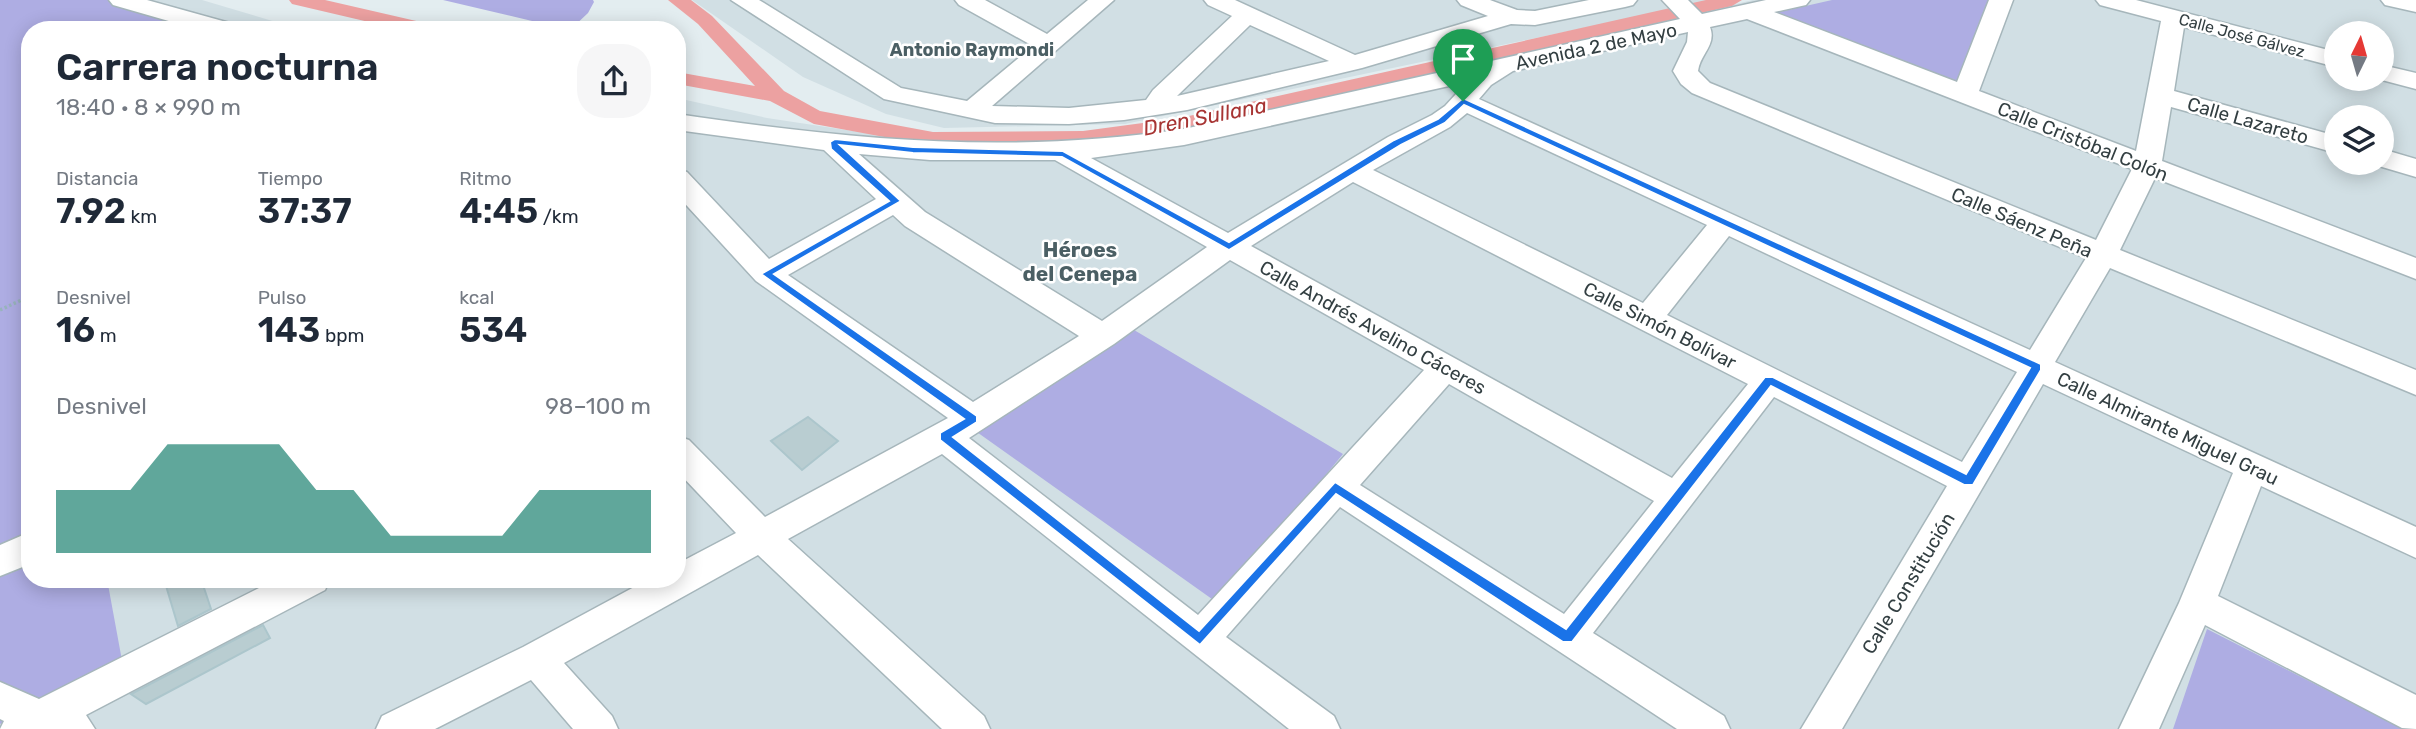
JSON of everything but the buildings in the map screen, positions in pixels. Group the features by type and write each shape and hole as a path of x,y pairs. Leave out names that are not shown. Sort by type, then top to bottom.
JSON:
{"street":[{"path":"121,0 196,21"},
{"path":"743,0 893,94 992,116 1069,116 1155,108 1353,63 1512,16"},
{"path":"967,0 1050,45"},
{"path":"992,116 1050,45 1102,0"},
{"path":"1216,0 1353,63"},
{"path":"1469,0 1512,16 1535,18 1625,0"},
{"path":"1674,0 1696,22"},
{"name":"Avenida 2 de Mayo","path":"730,131 913,150 1058,150 1184,138 1798,0"},
{"path":"1965,94 2001,0"},
{"name":"Calle José Gálvez","path":"2108,0 2324,57"},
{"path":"2393,0 2416,5"},
{"name":"Calle Cristóbal Colón","path":"1751,12 2416,269"},
{"path":"1155,108 1162,96 1248,14"},
{"name":"Calle Constitución","path":"1821,729 2103,255 2147,167 2174,18"},
{"name":"Calle Sáenz Peña","path":"1696,22 1701,41 1686,62 1685,70 1688,79 1702,88 2416,383"},
{"path":"686,579 959,428 1102,336 1229,246 1352,170 1441,121 1482,79 1504,66"},
{"path":"2394,75 2416,81"},
{"name":"Calle Lazareto","path":"2159,95 2324,142"},
{"name":"Calle Almirante Miguel Grau","path":"1463,101 2416,543"},
{"name":"Calle Andrés Avelino Cáceres","path":"992,116 1058,150 1678,498"},
{"path":"686,124 730,131"},
{"path":"686,134 730,131"},
{"path":"835,142 835,147 915,219 1102,336"},
{"path":"2394,162 2416,168"},
{"name":"Calle Simón Bolívar","path":"1352,170 1968,481"},
{"path":"686,188 766,274 959,428 1200,639 1320,729"},
{"path":"766,274 895,201"},
{"path":"1647,319 1725,222"},
{"path":"1200,639 1335,486 1445,368"},
{"path":"1568,638 1769,380"},
{"path":"686,458 763,538 970,729"},
{"path":"2139,729 2197,603 2252,467"},
{"path":"1335,486 1710,729"},
{"path":"0,561 21,551"},
{"path":"0,700 45,726 296,588"},
{"path":"396,729 669,588"},
{"path":"2197,603 2416,715"},
{"path":"536,659 598,729"}],"path":[{"path":"0,310 21,300"}],"shaded area":[{"path":"0,0 202,0 273,21 21,21 21,588 686,588 686,100 767,118 912,140 1082,145 1171,135 1753,0 2416,0 2416,729 0,729"},
{"path":"0,0 113,0 185,21 21,21 21,588 109,588 123,666 0,724"},
{"path":"443,0 594,2 580,21 532,21"},
{"path":"692,0 1717,0 1125,124 944,128 886,114 803,77"},
{"path":"1832,0 1996,0 1958,87 1766,15"},
{"path":"1129,327 1343,454 1219,604 974,430"},
{"path":"2207,629 2403,729 2173,729"}],"waterway":[{"name":"Dren Sullana","path":"299,0 391,21"},
{"path":"678,0 705,20 776,96"},
{"name":"Dren Sullana","path":"776,96 814,117 933,139 1083,138 1180,125 1732,0"},
{"name":"Dren Sullana","path":"686,80 776,96"}],"district":[{"name":"Antonio Raymondi","path":"972,50"},
{"name":"Héroes del Cenepa","path":"1080,262"}],"route":[{"path":"1463,101 2037,367 1968,481 1769,380 1568,638 1335,486 1200,639 944,436 973,419 766,274 895,201 835,147 835,142 913,150 1063,154 1229,246 1397,143 1441,121 1463,101"}]}
